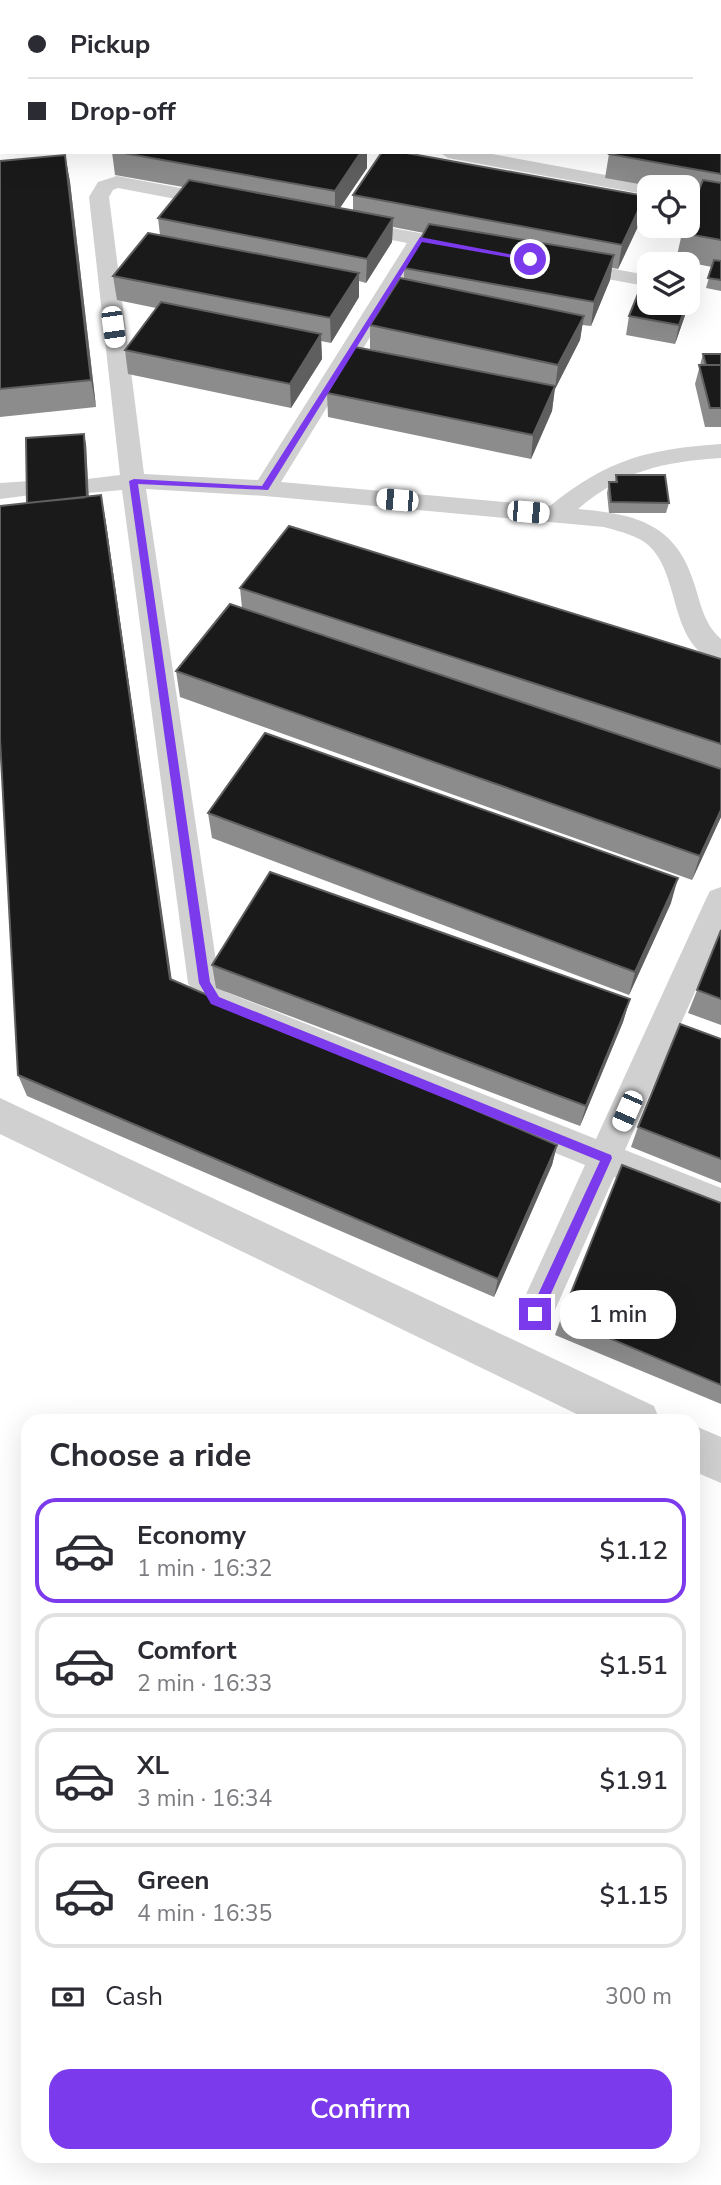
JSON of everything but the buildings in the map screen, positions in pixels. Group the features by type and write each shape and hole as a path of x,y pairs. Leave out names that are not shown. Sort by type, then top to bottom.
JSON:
{"street":[{"path":"0,1115 623,1414"},
{"path":"700,1450 721,1461"}],"lane":[{"path":"459,154 637,186"},
{"path":"249,207 117,182 105,187 99,197 134,481 204,983 215,1001 721,1204"},
{"path":"700,197 721,201"},
{"path":"328,222 489,252"},
{"path":"265,488 420,239"},
{"path":"544,262 637,278"},
{"path":"555,515 588,486 620,468 671,453 721,451"},
{"path":"88,485 134,481 265,488 607,519 633,528 662,543 677,570 686,608 704,641 721,653"},
{"path":"0,491 30,489"},
{"path":"535,1314 721,899"}],"route":[{"path":"530,259 420,239 265,488 134,481 204,983 215,1001 607,1158 535,1314"}]}
